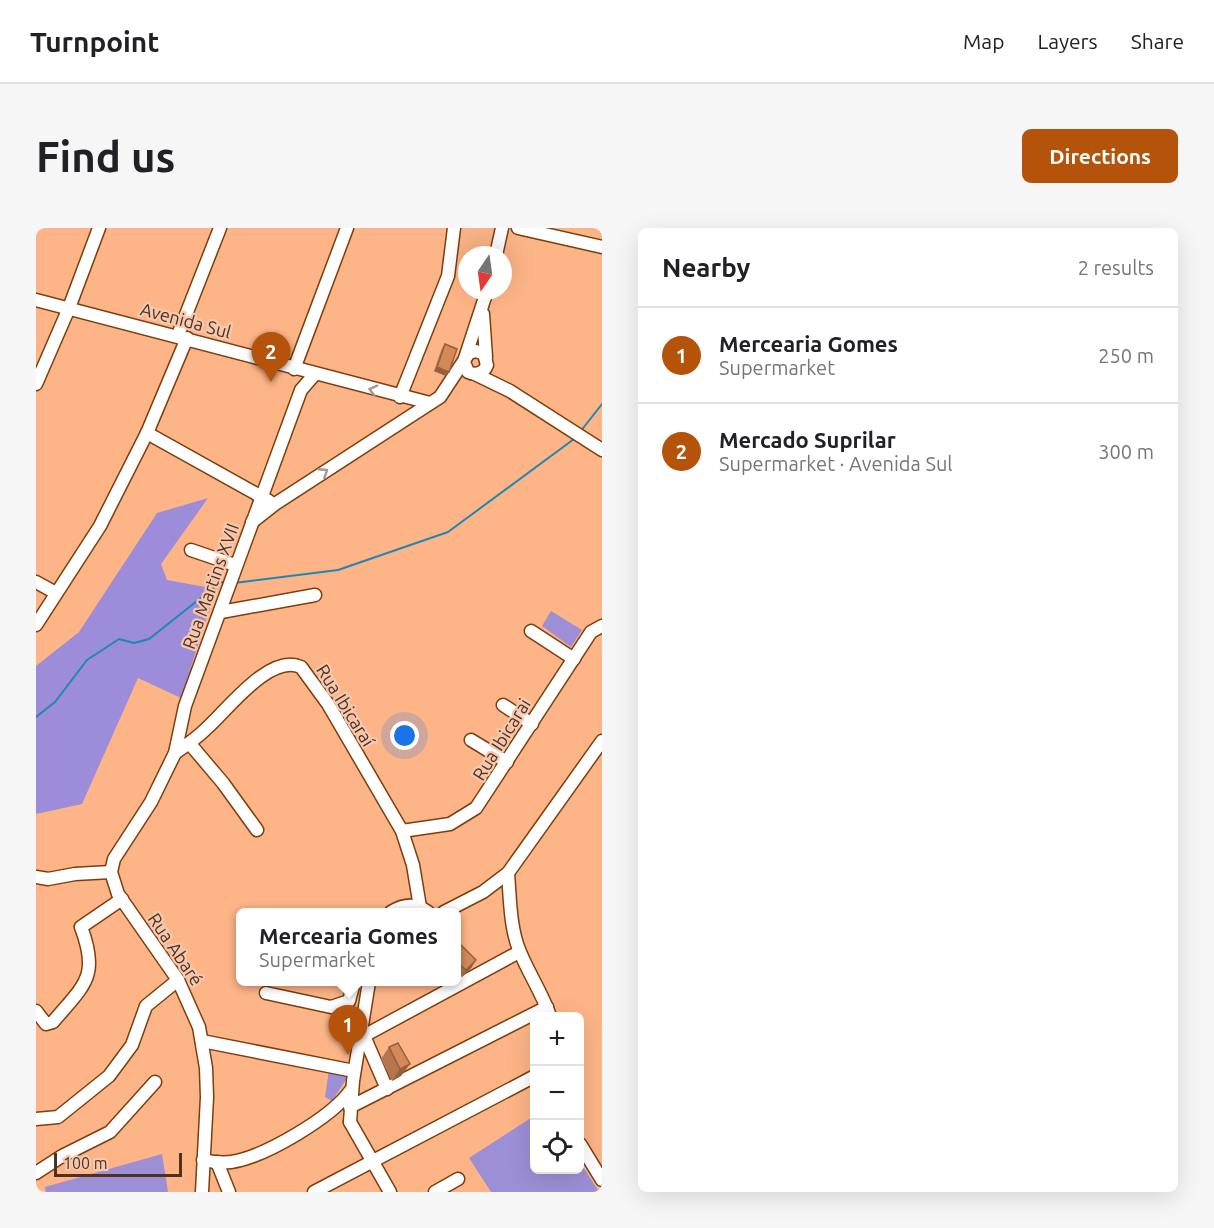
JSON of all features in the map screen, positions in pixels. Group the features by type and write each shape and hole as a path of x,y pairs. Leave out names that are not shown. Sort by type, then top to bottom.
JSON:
{"street":[{"path":"36,384 69,308 99,228"},
{"path":"36,625 100,526 147,432 183,337 220,228"},
{"path":"301,390 297,370 346,228"},
{"path":"400,398 448,276 454,228"},
{"path":"498,246 502,228"},
{"path":"518,228 602,247"},
{"name":"Avenida Sul","path":"36,300 183,337 400,398 430,403"},
{"path":"473,374 485,369 487,359 483,307 485,300"},
{"name":"Rua Martins XVII","path":"449,387 465,360 483,307"},
{"path":"510,391 487,359 476,351 469,353 465,360 466,369 510,391 601,450"},
{"name":"Rua Martins XVII","path":"175,753 185,706 252,522 275,504 430,403 449,387 473,374"},
{"path":"252,522 301,390 314,375"},
{"path":"147,432 275,504"},
{"path":"191,550 234,568"},
{"path":"36,582 56,592"},
{"path":"221,612 315,595"},
{"name":"Rua Ibicarai","path":"402,831 450,824 470,814 484,799 591,632 602,626"},
{"path":"531,631 574,659"},
{"name":"Rua Ibicaraí","path":"175,753 190,744 262,676 279,667 296,665 315,684 402,831 424,908"},
{"path":"503,705 532,724"},
{"path":"471,740 507,762"},
{"path":"452,908 483,892 508,873 602,742"},
{"path":"190,744 224,783 257,830"},
{"path":"36,877 48,879 75,874 111,872 114,859 151,802 175,753"},
{"name":"Rua Abaré","path":"111,872 122,899 178,980 191,1006 202,1041 207,1097 201,1189"},
{"path":"508,873 514,931 519,952 548,1012"},
{"path":"36,1011 46,1024 53,1022 87,979 91,966 81,927 122,899"},
{"path":"398,908 402,906 413,908"},
{"path":"461,983 519,952"},
{"path":"36,1119 51,1120 66,1112 109,1076 132,1045 146,1006 178,980"},
{"path":"266,993 338,1006 350,1001 352,986"},
{"path":"368,986 362,1037 351,1090 350,1122 390,1192"},
{"path":"362,1037 456,986"},
{"path":"350,1107 530,1021"},
{"path":"362,1037 387,1089"},
{"path":"202,1041 354,1071"},
{"path":"314,1192 530,1078"},
{"path":"36,1173 62,1156 110,1132 155,1082"},
{"path":"203,1160 217,1162 240,1160 251,1155 326,1117 351,1090"},
{"path":"326,1117 350,1122"},
{"path":"584,1152 602,1180"},
{"path":"217,1162 229,1192"},
{"path":"435,1192 458,1179"}],"shaded area":[{"path":"208,498 161,564 167,580 216,589 181,698 138,678 82,804 36,814 36,666 79,632 157,513"},
{"path":"551,611 582,630 571,647 542,626"},
{"path":"329,1070 349,1075 332,1101 325,1097"},
{"path":"530,1119 530,1174 584,1174 584,1168 599,1192 491,1192 469,1158"},
{"path":"162,1154 168,1192 46,1192 45,1187"}],"building":[{"path":"445,344 457,349 449,372 437,367"},
{"path":"461,945 476,960 466,970 461,966"},
{"path":"398,1043 410,1064 400,1069 389,1047"}],"waterway":[{"path":"580,432 602,404"},
{"path":"234,583 338,570 448,532 574,439"},
{"path":"36,717 55,702 87,660 119,639 134,643 149,639 221,582 225,583"}],"place":[{"name":"Mercado Suprilar","path":"271,382"},
{"name":"Mercearia Gomes","path":"348,1055"}]}
